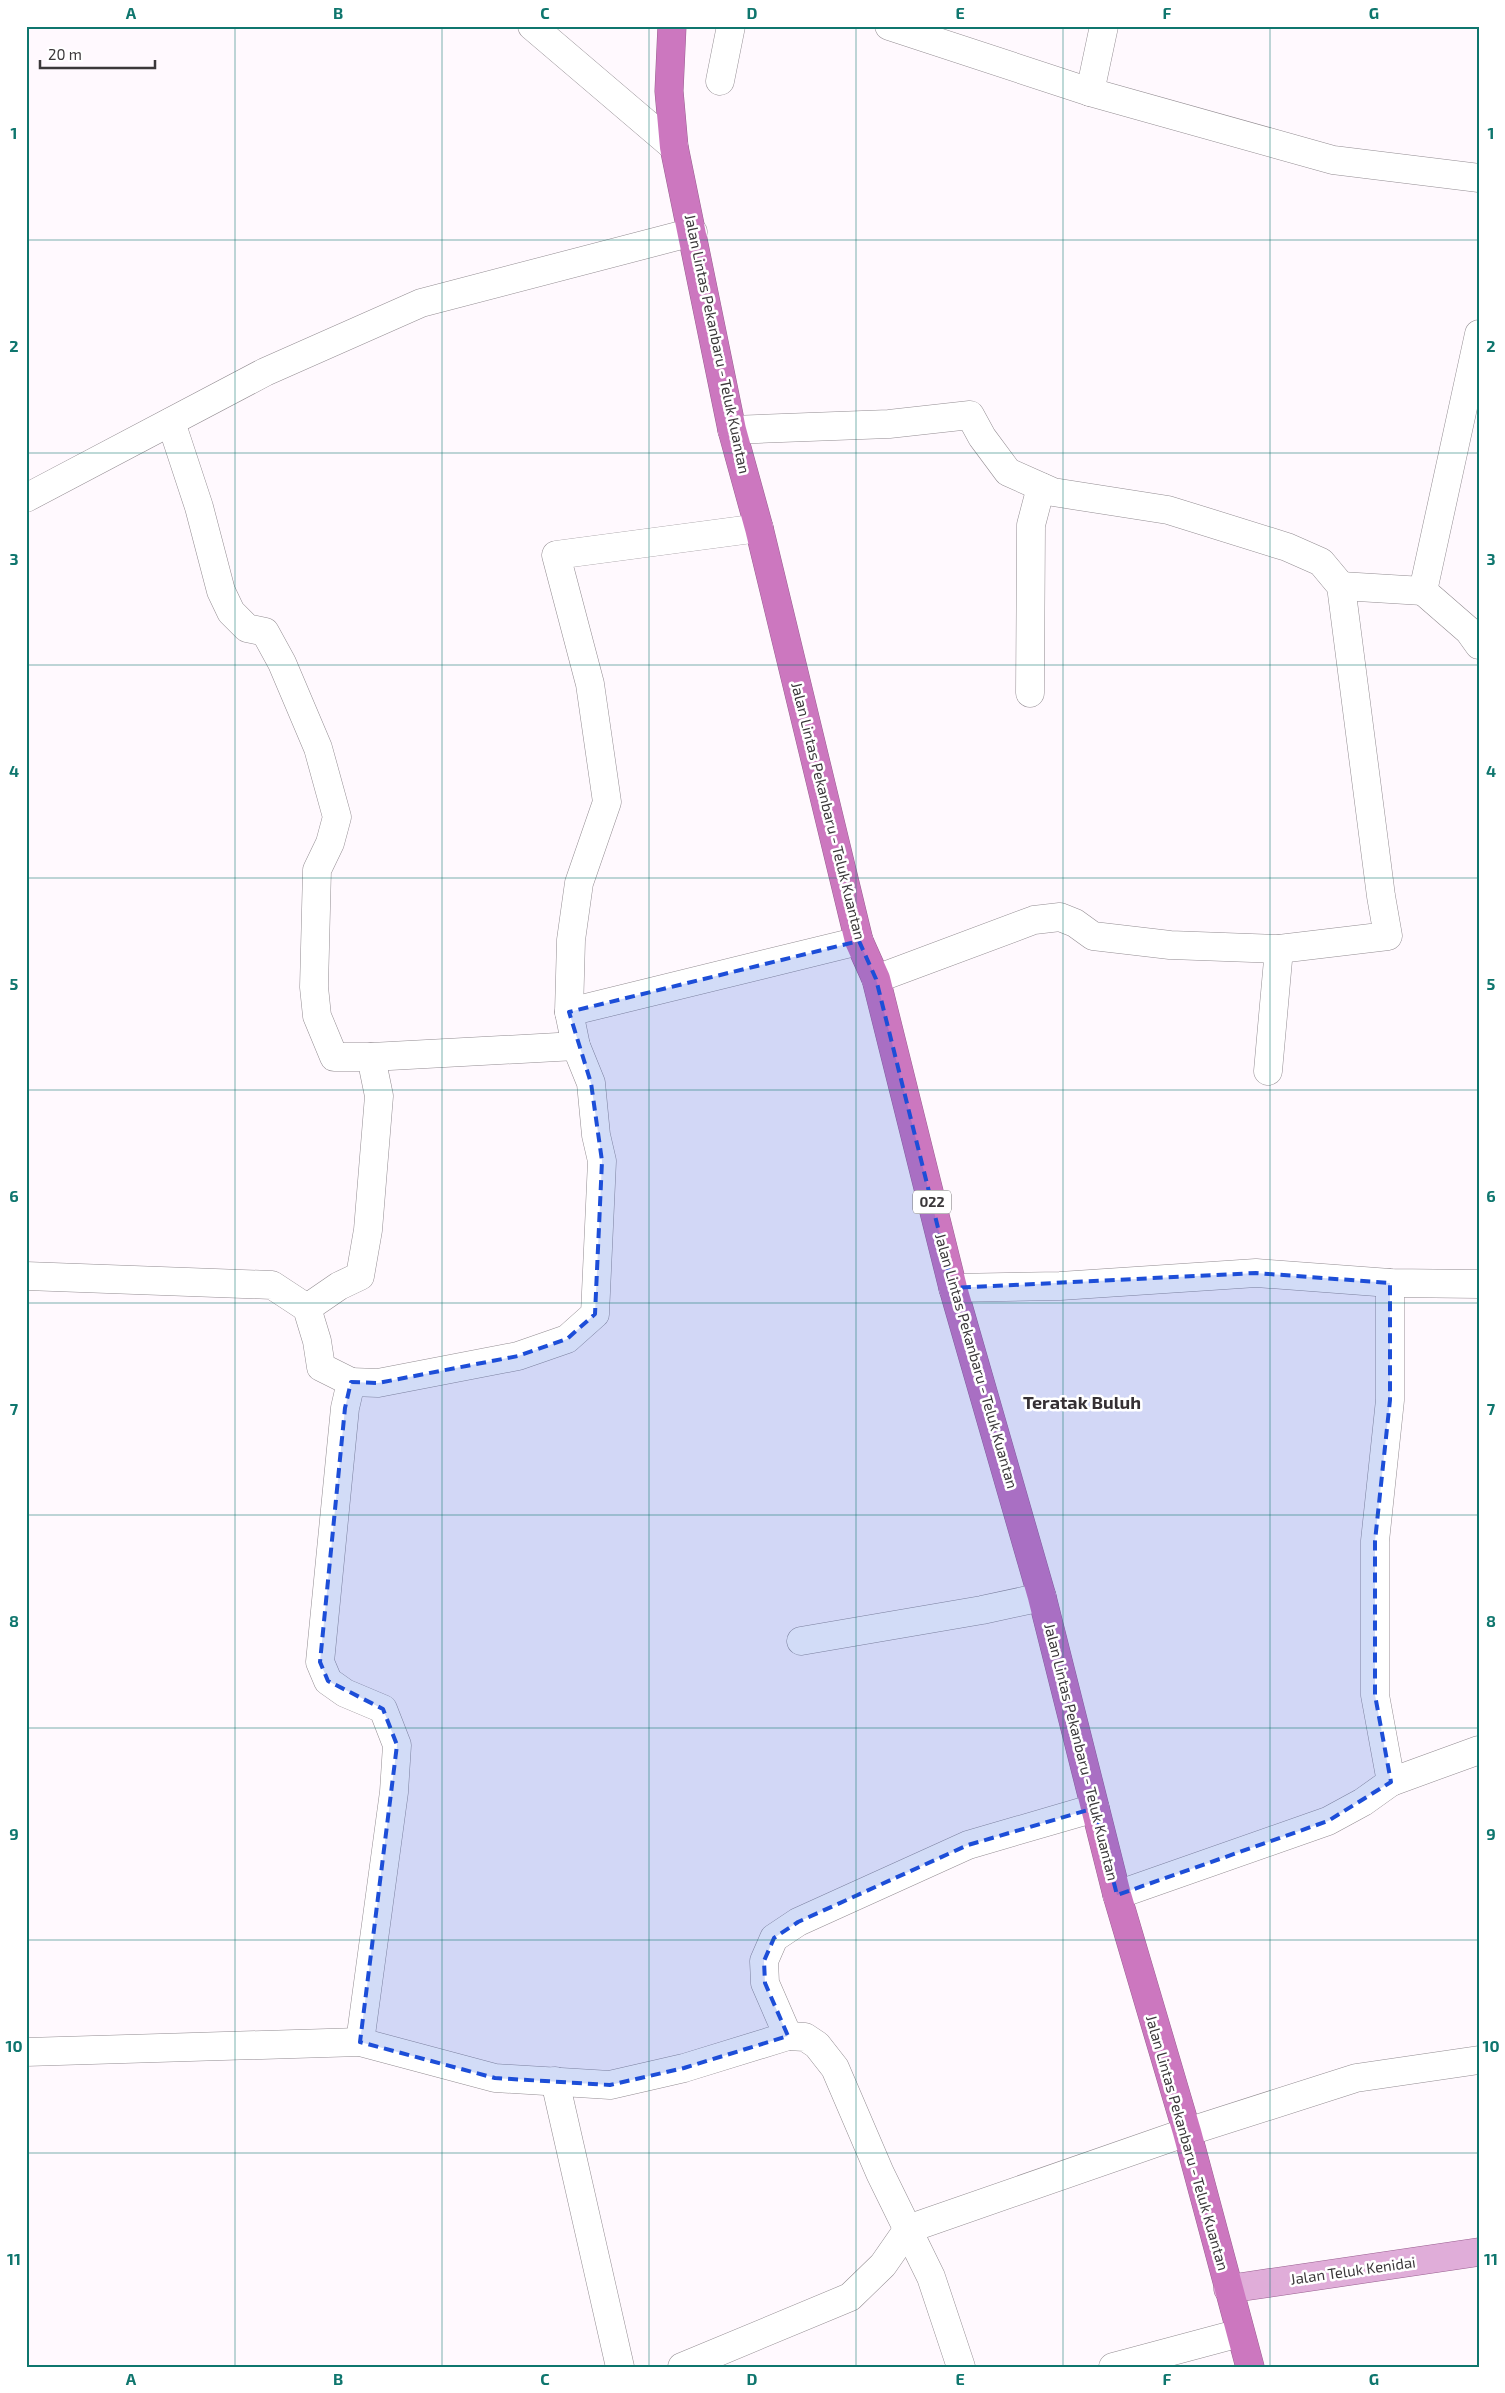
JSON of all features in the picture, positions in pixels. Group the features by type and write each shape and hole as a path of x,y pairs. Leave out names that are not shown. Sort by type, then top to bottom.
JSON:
{"highway":[{"name":"Jalan Lintas Pekanbaru - Teluk Kuantan","path":"672,26 669,91 674,147 693,232 732,430 759,528 859,941 876,979 953,1288 1042,1596 1117,1895 1187,2132 1250,2367"}],"main road":[{"name":"Jalan Teluk Kenidai","path":"1228,2289 1479,2252"}],"street":[{"path":"720,81 731,26"},
{"path":"889,26 1090,92 1333,160 1479,178"},
{"path":"1090,92 1104,26"},
{"path":"534,27 674,147"},
{"path":"26,498 266,372 421,303 693,232"},
{"path":"1423,591 1479,334"},
{"path":"732,430 889,424 970,414 982,437 1008,472 1054,492 1168,510 1287,548 1321,562 1341,586 1381,896 1388,936 1279,949 1170,944 1093,936 1075,923 1060,917 1034,920 876,979"},
{"path":"171,422 199,507 221,591 232,612 247,628 265,632 282,663 318,748 336,817 330,843 318,870 314,987 317,1016 334,1057 371,1057 576,1046"},
{"path":"1030,693 1031,525 1042,487"},
{"path":"26,1276 272,1286 307,1308 317,1341 321,1367 350,1382 378,1383 518,1356 567,1339 595,1314 602,1161 596,1135 590,1083 576,1046 570,1012 571,940 579,883 607,802 590,684 556,555 759,528"},
{"path":"1341,586 1423,591 1469,631 1479,645"},
{"path":"570,1012 859,941"},
{"path":"1268,1071 1279,949"},
{"path":"307,1308 339,1286 360,1276 364,1262 378,1096 371,1057"},
{"path":"953,1288 1060,1286 1256,1273 1390,1283 1479,1284"},
{"path":"1390,1283 1390,1400 1375,1541 1375,1695 1391,1782"},
{"path":"350,1382 345,1408 320,1662 328,1681 346,1693 383,1709 397,1745 394,1792 360,2042"},
{"path":"801,1640 982,1610 1042,1596"},
{"path":"1117,1895 1328,1822 1363,1802 1391,1782 1479,1750"},
{"path":"788,2036 765,1983 764,1961 774,1938 798,1922 968,1845 1096,1808"},
{"path":"26,2052 360,2042 495,2078 610,2085 684,2068 788,2036 805,2037 817,2045 835,2068 880,2173 931,2276 960,2367"},
{"path":"682,2367 850,2298 883,2265 908,2229 1187,2132 1356,2078 1479,2060"},
{"path":"555,2081 620,2367"},
{"path":"1113,2367 1240,2333"}],"highlighted area":[{"path":"859,941 876,979 953,1288 1256,1273 1390,1283 1390,1400 1375,1541 1375,1695 1391,1782 1328,1821 1117,1895 1095,1808 968,1845 798,1922 774,1938 764,1961 765,1983 788,2036 684,2068 610,2085 495,2078 360,2042 397,1745 383,1709 328,1681 320,1662 345,1408 351,1382 378,1383 518,1356 567,1339 595,1314 602,1161 591,1083 569,1012"}],"district":[{"name":"Teratak Buluh","path":"1082,1403"}]}
